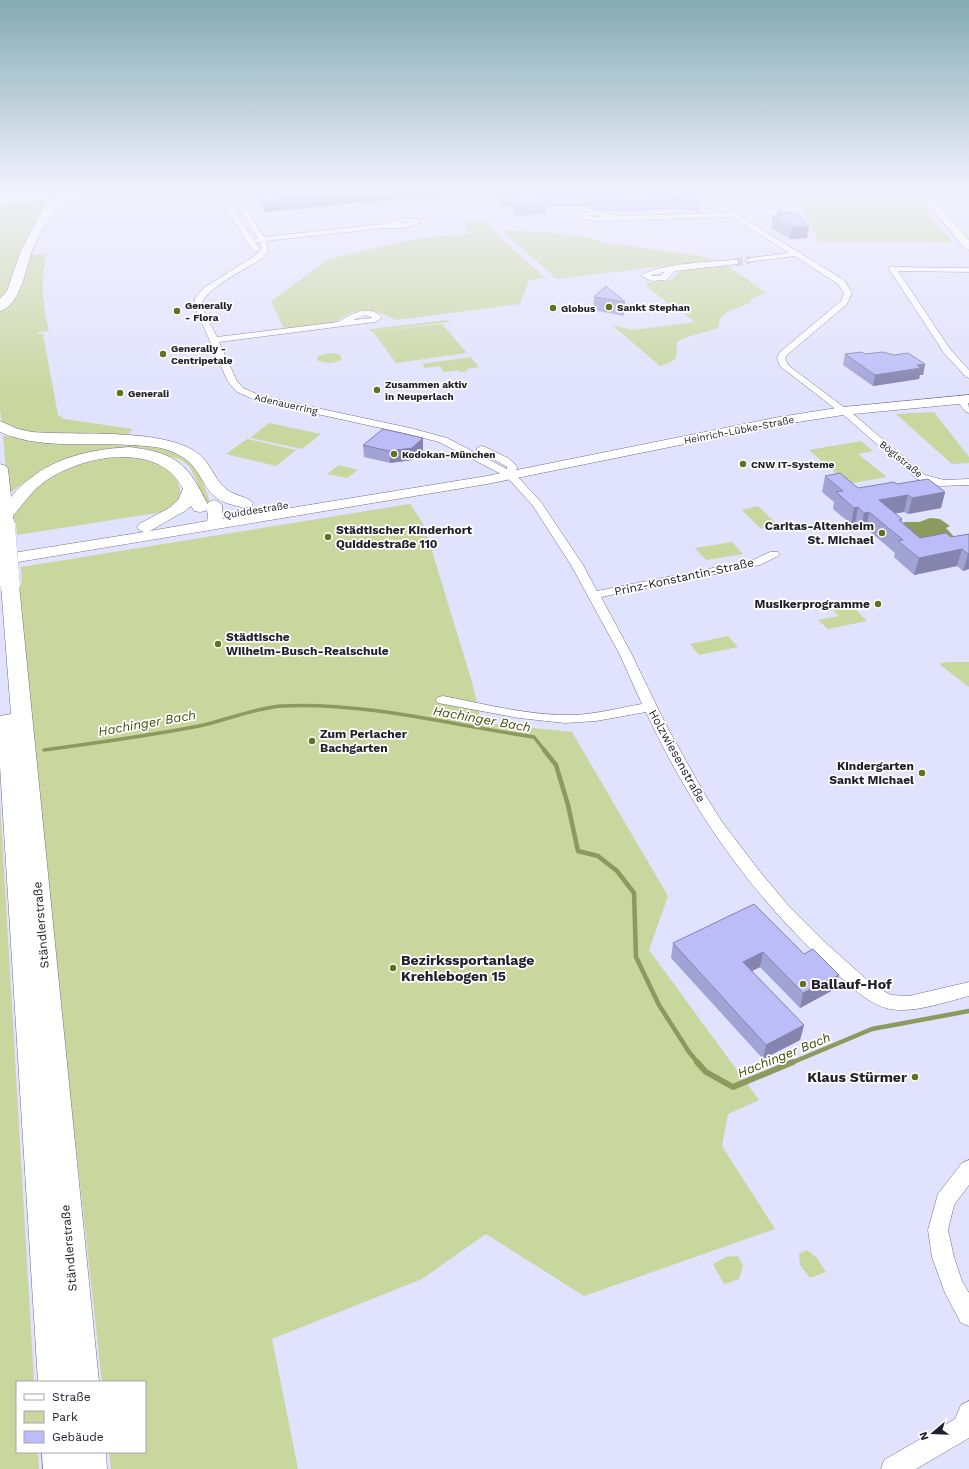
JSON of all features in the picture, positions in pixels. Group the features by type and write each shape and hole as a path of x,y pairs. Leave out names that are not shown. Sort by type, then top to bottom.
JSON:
{"highway":[{"path":"0,308 13,292 25,257"},
{"path":"0,426 17,434 40,438 131,441 168,446 181,450 199,463 206,476 220,493 230,499 246,503"},
{"path":"5,520 22,493 49,472 82,458 108,454 145,454 169,462 186,478 192,490 210,514"},
{"name":"Ständlerstraße","path":"0,469 81,1381"},
{"path":"206,476 210,514"},
{"path":"176,510 185,503 192,490"},
{"name":"Ständlerstraße","path":"0,617 56,1381"},
{"path":"61,1453 62,1469"},
{"path":"87,1453 88,1469"}],"main road":[{"name":"Heinrich-Lübke-Straße","path":"507,470 779,421 838,408 967,400"},
{"name":"Quiddestraße","path":"0,560 210,514 279,506 507,470"},
{"name":"Quiddestraße","path":"0,550 144,527 210,514 507,470"},
{"path":"246,503 279,506"},
{"path":"144,527 176,510"}],"street":[{"name":"Adenauerring","path":"257,257 208,289 199,298 198,305 233,382 240,390 249,395 410,431 451,443 489,463 507,470"},
{"path":"750,260 776,257"},
{"name":"Böglstraße","path":"800,257 840,282 848,293 844,302 783,354 781,362 788,370 838,408 921,477 934,483 945,484 969,482"},
{"path":"672,269 735,262"},
{"path":"969,270 893,270 947,351 969,375"},
{"path":"214,340 341,324"},
{"name":"Adenauerring","path":"451,443 464,444 477,448 504,460 507,470"},
{"name":"Holzwiesenstraße","path":"507,470 531,496 551,523 578,565 696,794 717,826 755,877 782,909 822,950 868,991 888,1002 910,1003 969,989"},
{"name":"Prinz-Konstantin-Straße","path":"594,595 756,563 774,554"},
{"path":"443,700 522,714 565,719 585,718 650,707"},
{"path":"969,1168 945,1202 938,1230 943,1257 953,1286 969,1315"},
{"path":"893,1469 967,1422"}],"green space":[{"path":"0,257 24,257 11,285 0,300"},
{"path":"29,257 46,257 43,273 43,292 49,331 38,332 38,334 43,334 58,415 64,419 133,429 125,437 81,437 29,433 15,430 4,425 0,410 0,313"},
{"path":"339,257 521,257 545,278 529,280 520,304 396,320 376,311 364,310 353,312 332,323 284,329 271,301 329,259"},
{"path":"531,257 703,257 715,260 557,279"},
{"path":"726,265 766,293 753,298 750,303 727,312 720,319 718,328 677,342 676,358 669,363 660,366 612,325 633,330 695,322 646,286 646,283 671,280 681,270"},
{"path":"448,320 450,322 371,332 370,329"},
{"path":"442,324 467,353 396,363 373,332"},
{"path":"328,353 339,354 342,359 330,363 317,360 318,356"},
{"path":"471,357 479,367 460,372 457,370 444,372 439,366 425,368 422,364"},
{"path":"934,412 969,457 969,463 952,464 896,414"},
{"path":"269,423 321,434 302,449 250,438"},
{"path":"3,436 42,441 117,442 157,447 173,452 186,458 195,467 202,479 211,505 206,506 196,479 189,466 180,459 136,449 44,470 8,494"},
{"path":"247,439 296,450 276,466 226,454"},
{"path":"861,441 873,451 858,454 887,477 848,484 809,450"},
{"path":"134,456 165,465 174,475 179,485 181,499 169,511 17,535 16,523 13,523 16,510 22,499 45,479 74,465 88,461 104,457"},
{"path":"339,465 358,470 347,478 327,474"},
{"path":"410,504 424,525 472,682 482,723 572,732 668,896 649,950 759,1100 728,1114 722,1146 775,1229 584,1296 486,1234 422,1279 272,1339 298,1469 111,1469 109,1453 146,1453 146,1381 102,1381 53,940 18,584 22,583 21,567"},
{"path":"758,506 778,525 760,528 742,510"},
{"path":"732,542 743,554 706,560 695,548"},
{"path":"848,602 867,621 828,629 818,620 839,616 830,606"},
{"path":"728,636 738,647 699,655 690,644"},
{"path":"947,662 969,662 969,687 939,664"},
{"path":"0,802 34,1381 16,1381 16,1453 38,1453 39,1469 0,1469"},
{"path":"807,1250 817,1258 826,1272 810,1278 800,1265 799,1254"},
{"path":"738,1256 743,1266 739,1279 724,1284 713,1264 726,1257"}],"shaded area":[{"path":"930,518 940,519 950,526 946,528 956,539 921,539 899,524 905,522 919,522"}],"building":[{"path":"606,286 625,302 594,297"},
{"path":"862,352 865,354 883,352 894,355 908,353 925,364 917,365 921,368 875,375 845,354"},
{"path":"383,429 423,438 412,448 389,451 363,445"},
{"path":"840,473 858,488 894,482 897,484 928,479 945,492 912,498 908,495 879,500 902,519 899,520 920,538 946,533 951,537 969,534 969,553 968,554 962,549 919,558 898,541 903,540 869,512 864,513 858,507 854,508 836,492 843,491 825,476"},
{"path":"754,904 804,954 813,949 839,975 803,993 763,952 743,962 804,1025 766,1045 673,943"}],"waterway":[{"name":"Hachinger Bach","path":"44,750 180,730 209,724 272,707 314,706 345,707 377,711 534,737 545,751"},
{"name":"Hachinger Bach","path":"544,750 556,765 568,805 578,851 598,856 617,871 634,893 636,957 659,1005 689,1052 698,1063"},
{"name":"Hachinger Bach","path":"791,1063 872,1029 969,1011"},
{"name":"Hachinger Bach","path":"697,1062 706,1072 733,1087 793,1062"}],"tunnel":[{"path":"735,262 750,260"}],"place":[{"name":"Sankt Stephan","path":"609,307"},
{"name":"Globus","path":"553,308"},
{"name":"Generally - Flora","path":"177,311"},
{"name":"Generally - Centripetale","path":"163,354"},
{"name":"Zusammen aktiv in Neuperlach","path":"377,390"},
{"name":"Generali","path":"120,393"},
{"name":"Kodokan-München","path":"394,454"},
{"name":"CNW IT-Systeme","path":"743,464"},
{"name":"Caritas-Altenheim St. Michael","path":"882,533"},
{"name":"Städtischer Kinderhort Quiddestraße 110","path":"328,537"},
{"name":"Musikerprogramme","path":"878,604"},
{"name":"Städtische Wilhelm-Busch-Realschule","path":"218,644"},
{"name":"Zum Perlacher Bachgarten","path":"312,741"},
{"name":"Kindergarten Sankt Michael","path":"922,773"},
{"name":"Bezirkssportanlage Krehlebogen 15","path":"393,968"},
{"name":"Ballauf-Hof","path":"803,984"},
{"name":"Klaus Stürmer","path":"915,1077"}]}
